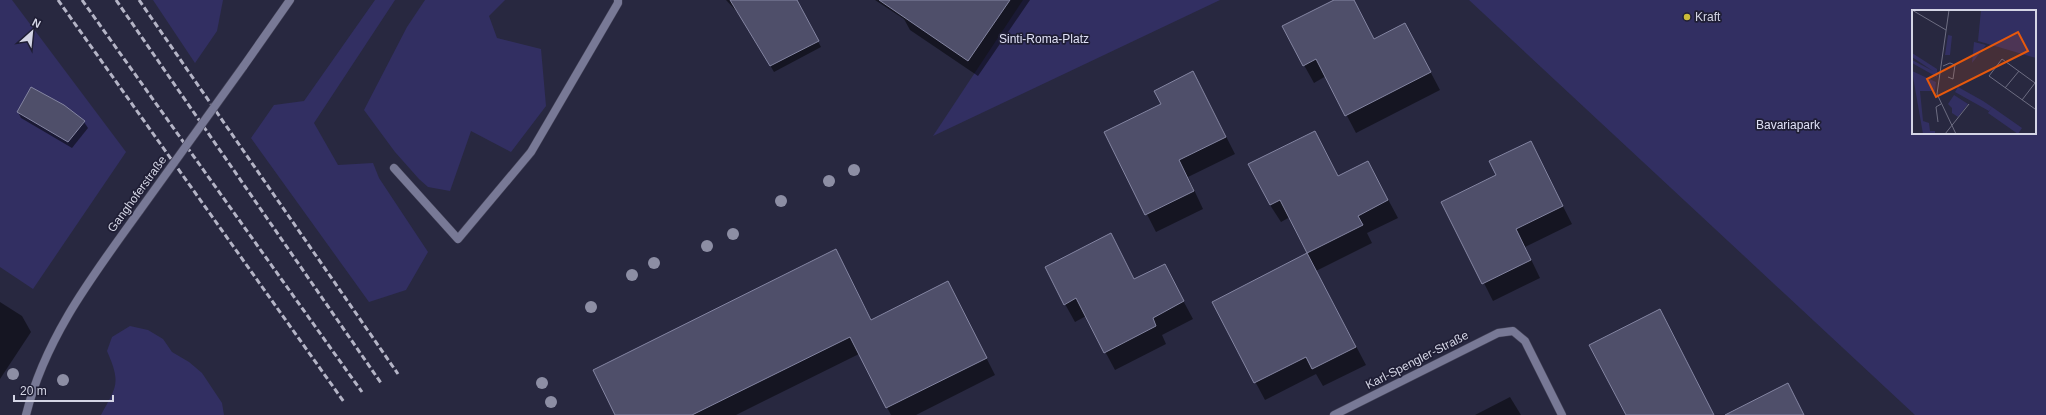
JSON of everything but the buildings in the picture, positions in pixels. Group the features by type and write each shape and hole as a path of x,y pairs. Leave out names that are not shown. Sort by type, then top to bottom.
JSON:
{"street":[{"name":"Ganghoferstraße","path":"26,415 42,365 59,329 79,295 290,0"},
{"path":"394,168 458,239 531,152 618,0"},
{"name":"Karl-Spengler-Straße","path":"1334,415 1498,333 1512,331 1525,341 1562,415"}],"green space":[{"path":"0,0 12,0 126,152 33,289 0,267"},
{"path":"153,0 223,0 217,31 195,63"},
{"path":"375,0 395,0 314,123 338,165 373,163 379,178 428,252 406,290 369,302 251,138 274,105 304,101"},
{"path":"425,0 505,0 489,16 497,38 541,49 546,106 511,152 471,131 450,191 428,187 419,179 395,152 364,110 407,27"},
{"name":"Sinti-Roma-Platz","path":"1023,0 1220,0 933,136"},
{"name":"Bavariapark","path":"1469,0 2046,0 2046,415 1915,415"},
{"path":"130,326 148,330 163,339 172,352 189,362 202,373 222,403 224,415 101,415 111,397 115,384 114,370 107,351 112,337"}],"railway":[{"path":"58,0 344,402"},
{"path":"82,0 362,392"},
{"path":"116,0 381,383"},
{"path":"139,0 398,374"}],"place":[{"name":"Kraft","path":"1687,17"}]}
